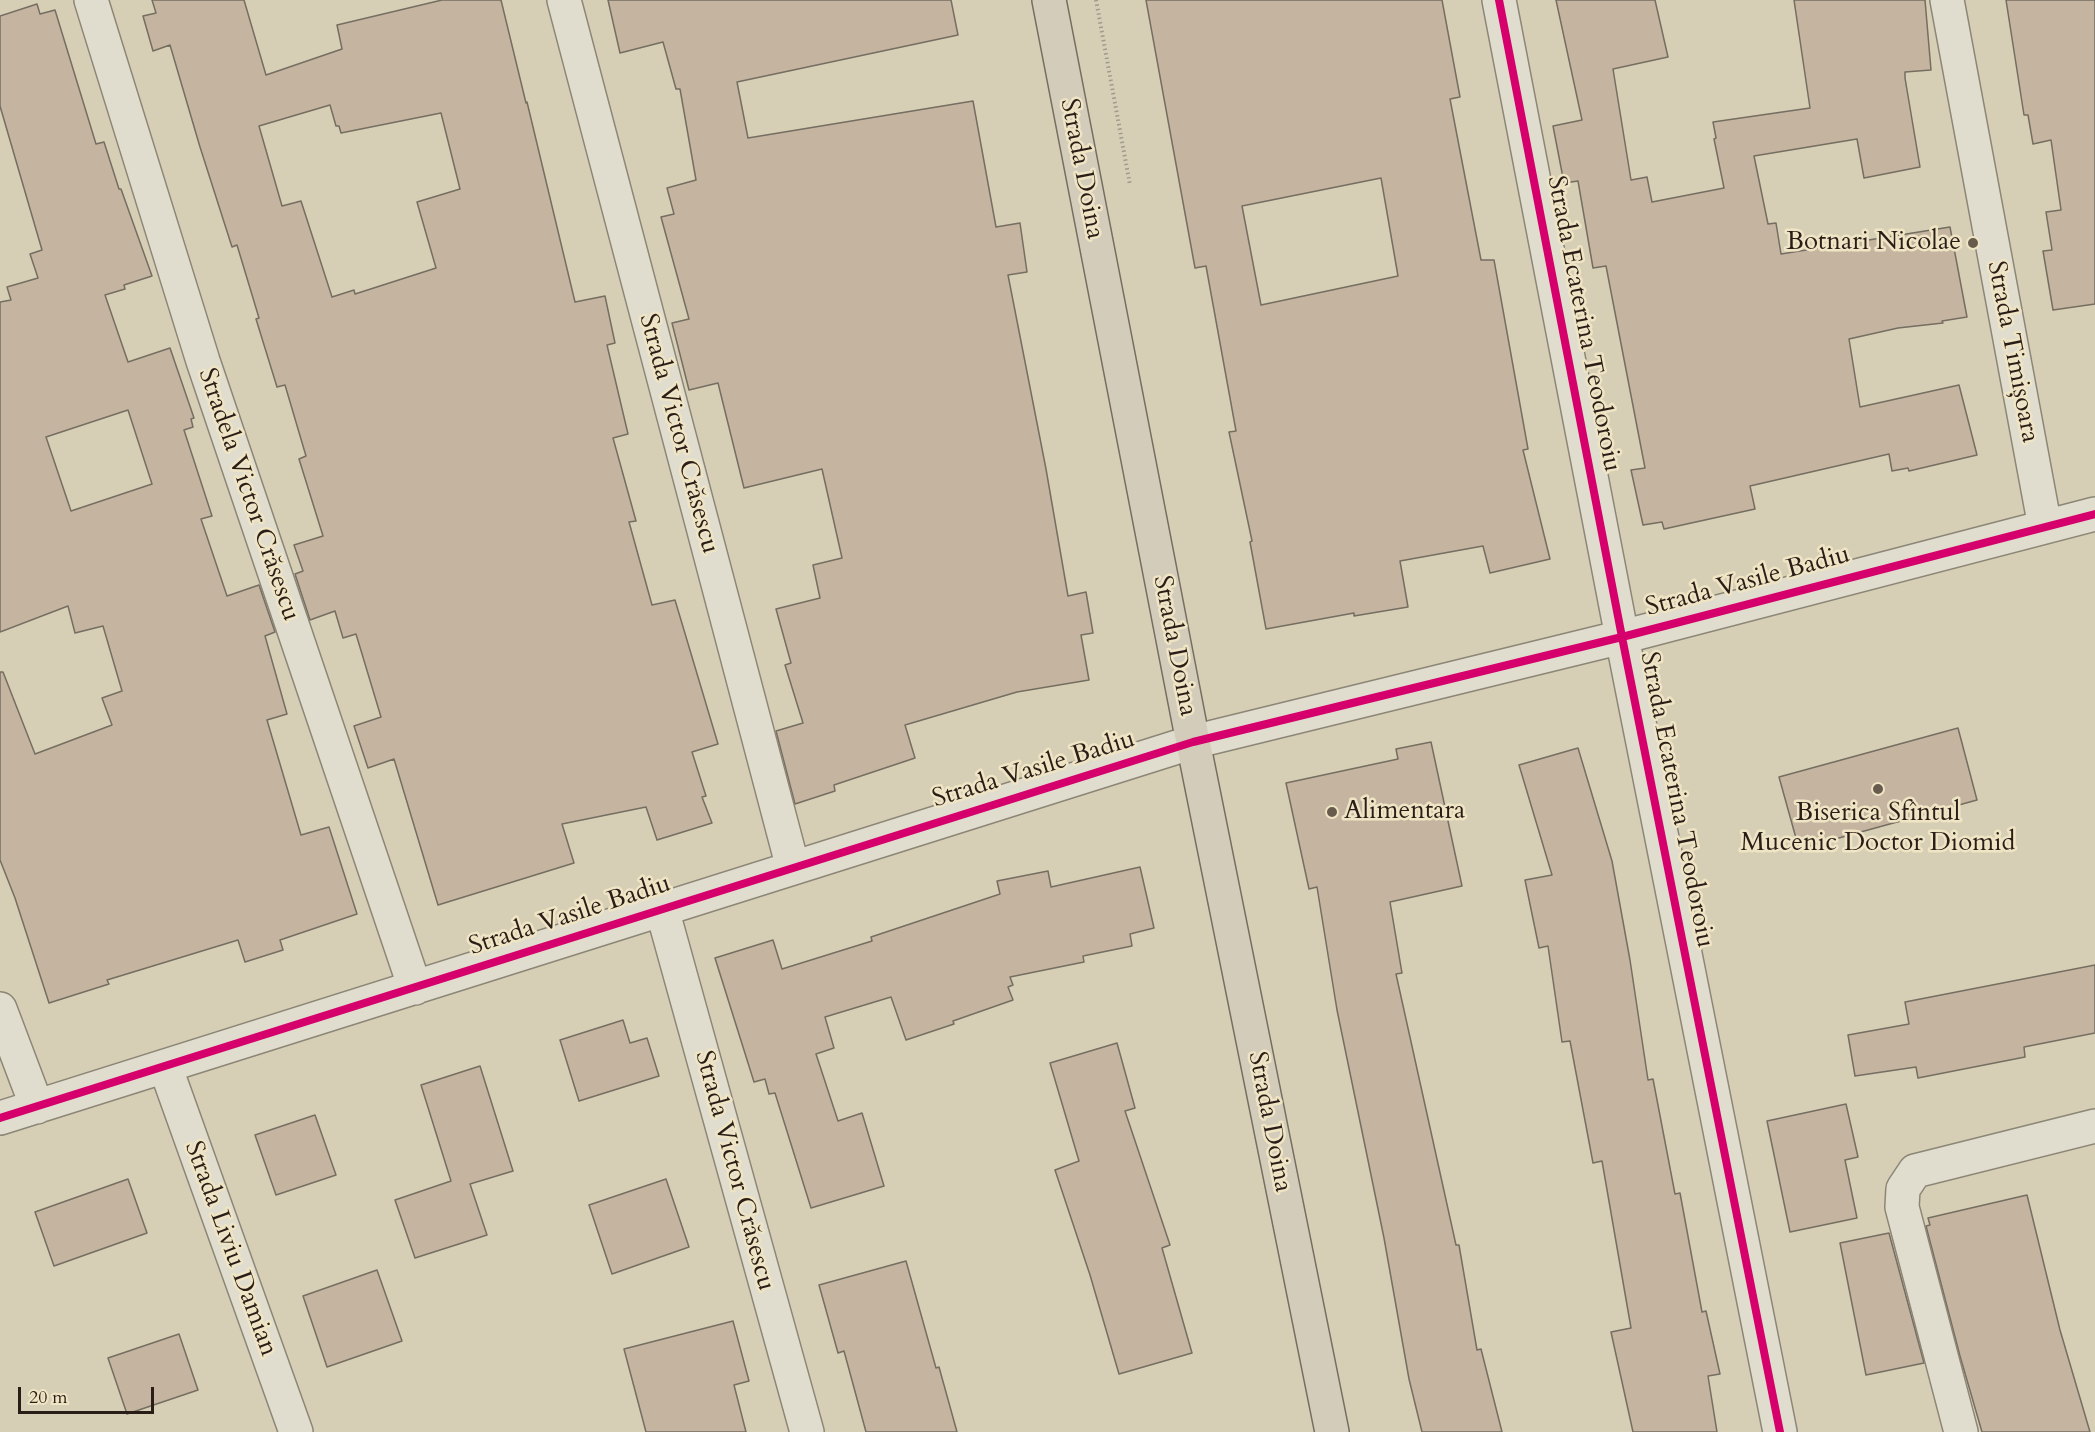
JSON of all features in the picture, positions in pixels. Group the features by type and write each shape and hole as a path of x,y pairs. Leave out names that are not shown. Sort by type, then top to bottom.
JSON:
{"main road":[{"name":"Strada Doina","path":"1049,0 1193,742 1332,1432"}],"street":[{"name":"Stradela Victor Crăsescu","path":"91,0 203,361 414,987"},
{"name":"Strada Victor Crăsescu","path":"564,0 793,868"},
{"name":"Strada Ecaterina Teodoroiu","path":"1499,0 1622,637 1780,1432"},
{"name":"Strada Timișoara","path":"1947,0 2045,527"},
{"name":"Strada Vasile Badiu","path":"0,1118 1193,742 1622,637 2095,514"},
{"name":"Strada Victor Crăsescu","path":"662,909 807,1432"},
{"path":"0,1009 37,1107"},
{"name":"Strada Liviu Damian","path":"165,1066 296,1432"},
{"path":"1961,1432 1902,1207 1903,1189 1915,1171 2095,1126"}],"building":[{"path":"152,0 244,0 266,75 342,49 337,25 442,0 501,0 575,302 605,296 615,343 607,345 628,434 613,438 636,521 629,522 652,605 675,600 718,744 692,752 706,796 702,797 712,823 657,840 646,807 562,824 574,863 438,905 394,759 368,768 354,726 381,717 356,634 343,638 335,611 310,620 295,574 303,571 294,545 323,536 299,459 306,456 285,385 277,387 237,245 232,247 170,45 153,51 143,16 156,13","holes":["330,105 336,126 339,126 341,133 441,113 460,189 417,202 436,268 355,294 354,290 332,297 301,201 282,206 259,126"]},
{"path":"608,0 951,0 958,35 737,82 748,138 973,101 996,227 1020,223 1027,272 1008,275 1068,596 1086,592 1093,633 1081,635 1089,680 1017,692 905,725 915,758 834,785 835,791 795,804 776,731 803,723 785,665 791,663 776,609 820,598 813,565 842,558 822,469 744,488 718,383 689,390 672,323 689,319 661,217 674,214 667,188 696,180 680,89 676,89 663,42 620,53"},
{"path":"1146,0 1442,0 1460,97 1450,99 1481,260 1494,260 1528,449 1523,450 1550,559 1490,573 1483,546 1400,561 1408,607 1354,616 1354,613 1266,629 1250,542 1252,541 1229,432 1236,431 1206,266 1195,268","holes":["1381,178 1398,276 1261,305 1242,206"]},
{"path":"1556,0 1655,0 1668,57 1613,69 1631,180 1647,177 1652,202 1724,188 1714,139 1716,138 1713,122 1810,108 1794,0 1925,0 1931,70 1905,72 1920,167 1864,178 1857,139 1754,156 1768,224 1776,223 1781,254 1950,227 1967,317 1942,321 1943,323 1898,328 1849,339 1860,407 1959,385 1977,455 1909,471 1908,468 1892,471 1889,454 1750,486 1755,509 1664,529 1662,522 1643,525 1631,470 1645,468 1606,266 1593,268 1578,181 1564,183 1553,126 1582,120"},
{"path":"2006,0 2095,0 2095,304 2053,310 2043,251 2052,250 2046,212 2061,210 2051,140 2033,144 2028,115 2024,115"},
{"path":"37,4 40,14 55,10 96,144 104,142 152,276 124,285 125,289 105,295 128,362 170,348 194,418 191,419 193,427 184,430 212,516 201,519 227,596 259,585 275,632 265,636 287,714 267,720 301,835 329,827 357,914 280,940 283,950 245,962 238,940 107,980 109,984 49,1003 15,898 0,860 0,672 3,672 35,754 112,725 102,698 122,691 103,626 75,633 68,606 0,632 0,302 11,300 7,287 38,278 30,254 42,250 0,106 0,16","holes":["128,410 152,484 71,511 46,437"]},
{"name":"Biserica Sfîntul Mucenic Doctor Diomid","path":"1958,728 1977,800 1799,849 1779,777"},
{"path":"1431,742 1462,886 1390,902 1402,973 1396,974 1456,1245 1459,1245 1477,1350 1481,1349 1502,1432 1422,1432 1409,1379 1384,1238 1337,1010 1317,887 1309,889 1286,783 1398,759 1396,749"},
{"path":"1578,748 1612,861 1648,1080 1653,1079 1675,1194 1680,1193 1702,1312 1706,1311 1720,1374 1708,1376 1717,1432 1633,1432 1611,1332 1631,1328 1602,1161 1593,1163 1570,1041 1562,1042 1548,946 1539,948 1525,880 1552,875 1519,765"},
{"path":"1140,867 1154,928 1130,934 1132,946 1083,956 1084,962 1010,977 1013,985 1008,987 1013,1000 953,1021 954,1024 906,1040 891,997 825,1017 834,1048 816,1054 838,1121 862,1113 884,1186 811,1208 775,1093 769,1094 765,1079 754,1082 715,958 773,940 782,969 872,941 871,937 1000,894 997,881 1048,871 1051,887"},
{"path":"2095,965 2095,1033 2024,1047 2025,1057 1918,1078 1916,1067 1855,1076 1848,1035 1909,1024 1905,1002"},
{"path":"623,1020 630,1043 647,1038 659,1076 579,1101 560,1040"},
{"path":"1117,1043 1135,1108 1125,1111 1170,1245 1162,1248 1192,1353 1119,1374 1090,1275 1055,1170 1079,1161 1050,1063"},
{"path":"480,1066 513,1171 470,1184 487,1235 415,1258 395,1200 451,1181 421,1085"},
{"path":"1846,1104 1858,1157 1845,1160 1857,1218 1790,1232 1767,1121"},
{"path":"315,1115 336,1175 276,1195 255,1135"},
{"path":"128,1179 147,1233 54,1266 35,1212"},
{"path":"666,1179 689,1247 612,1274 589,1205"},
{"path":"2027,1195 2060,1330 2090,1432 1982,1432 1960,1356 1926,1226 1930,1225 1928,1218"},
{"path":"1889,1233 1924,1363 1866,1375 1840,1243"},
{"path":"906,1261 936,1368 939,1367 957,1432 866,1432 844,1351 838,1353 819,1285"},
{"path":"377,1270 402,1341 327,1367 303,1296"},
{"path":"733,1321 749,1381 734,1385 746,1432 646,1432 624,1349"},
{"path":"179,1334 198,1390 127,1414 108,1358"}],"cycle path":[{"path":"1499,0 1622,637 1780,1432"},
{"path":"0,1118 1193,742 1622,637 2095,514"}],"place":[{"name":"Botnari Nicolae","path":"1973,243"},
{"name":"Biserica Sfîntul Mucenic Doctor Diomid","path":"1878,789"},
{"name":"Alimentara","path":"1332,812"}]}
